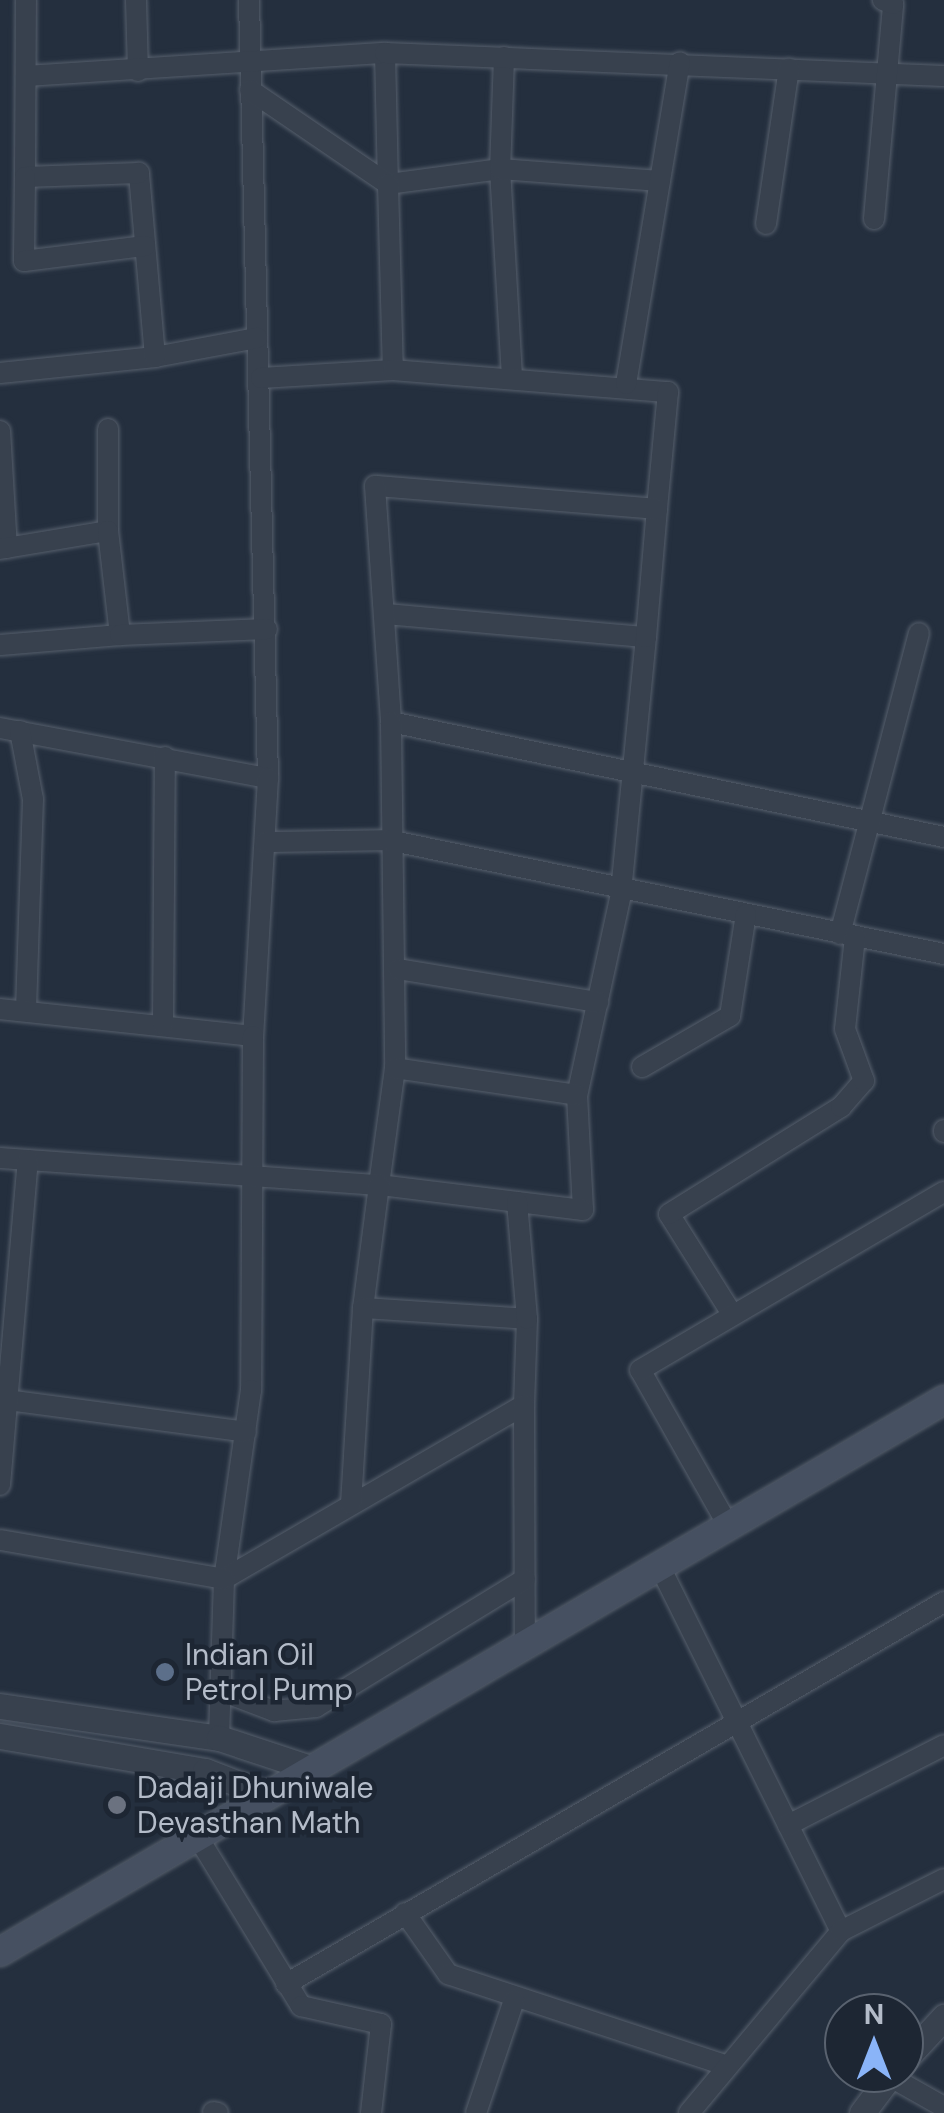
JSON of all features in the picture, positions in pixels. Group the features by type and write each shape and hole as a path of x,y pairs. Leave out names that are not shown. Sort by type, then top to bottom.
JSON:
{"main road":[{"path":"0,1952 199,1838 306,1767 660,1567 944,1400"}],"street":[{"path":"26,0 24,261 145,246"},
{"path":"136,0 138,72"},
{"path":"219,1738 224,1580 246,1432 258,1176 253,1036 268,778 249,0"},
{"path":"874,219 890,1"},
{"path":"26,76 250,67 384,53 944,76"},
{"path":"384,53 393,370"},
{"path":"504,58 500,169 512,377"},
{"path":"626,384 680,64"},
{"path":"766,224 789,69"},
{"path":"250,90 388,184 500,169 660,182"},
{"path":"25,177 139,172 155,357"},
{"path":"0,373 155,357 257,338"},
{"path":"0,1158 379,1185 583,1210 577,1095 621,894 636,770 658,509 673,400 626,384 393,370 261,378"},
{"path":"108,429 108,531 120,635"},
{"path":"0,431 4,548 108,531"},
{"path":"351,1504 363,1308 395,1068 398,969 388,840 391,722 386,614 375,486 658,509"},
{"path":"386,614 646,637"},
{"path":"0,645 267,629"},
{"path":"732,1314 669,1214 842,1107 864,1081 845,1030 848,936 863,821 919,633"},
{"path":"391,722 944,837"},
{"path":"26,1011 34,799 10,729 268,778"},
{"path":"163,1025 164,757"},
{"path":"265,842 388,840 621,894 746,914 944,954"},
{"path":"642,1067 730,1016 746,914"},
{"path":"398,969 598,1002"},
{"path":"0,1009 253,1036"},
{"path":"395,1068 577,1095"},
{"path":"0,1485 28,1160"},
{"path":"728,1527 640,1370 944,1191"},
{"path":"518,1202 527,1319 525,1644"},
{"path":"363,1308 527,1319"},
{"path":"7,1400 246,1432"},
{"path":"0,1540 224,1580 524,1405"},
{"path":"660,1567 842,1931"},
{"path":"221,1692 274,1711 316,1707 525,1579"},
{"path":"286,1984 944,1602"},
{"path":"0,1706 219,1738 306,1767"},
{"path":"0,1736 204,1771 265,1794"},
{"path":"788,1824 944,1745"},
{"path":"199,1838 301,2006 381,2024 371,2113"},
{"path":"689,2113 721,2064 842,1931 944,1879"},
{"path":"405,1914 448,1974 514,2000 721,2064"},
{"path":"476,2113 514,2000"},
{"path":"924,2039 944,2017"},
{"path":"924,2092 944,2108"},
{"path":"862,2113 877,2093"}],"place":[{"name":"Indian Oil Petrol Pump","path":"165,1672"},
{"name":"Dadaji Dhuniwale Devasthan Math","path":"117,1805"}]}
